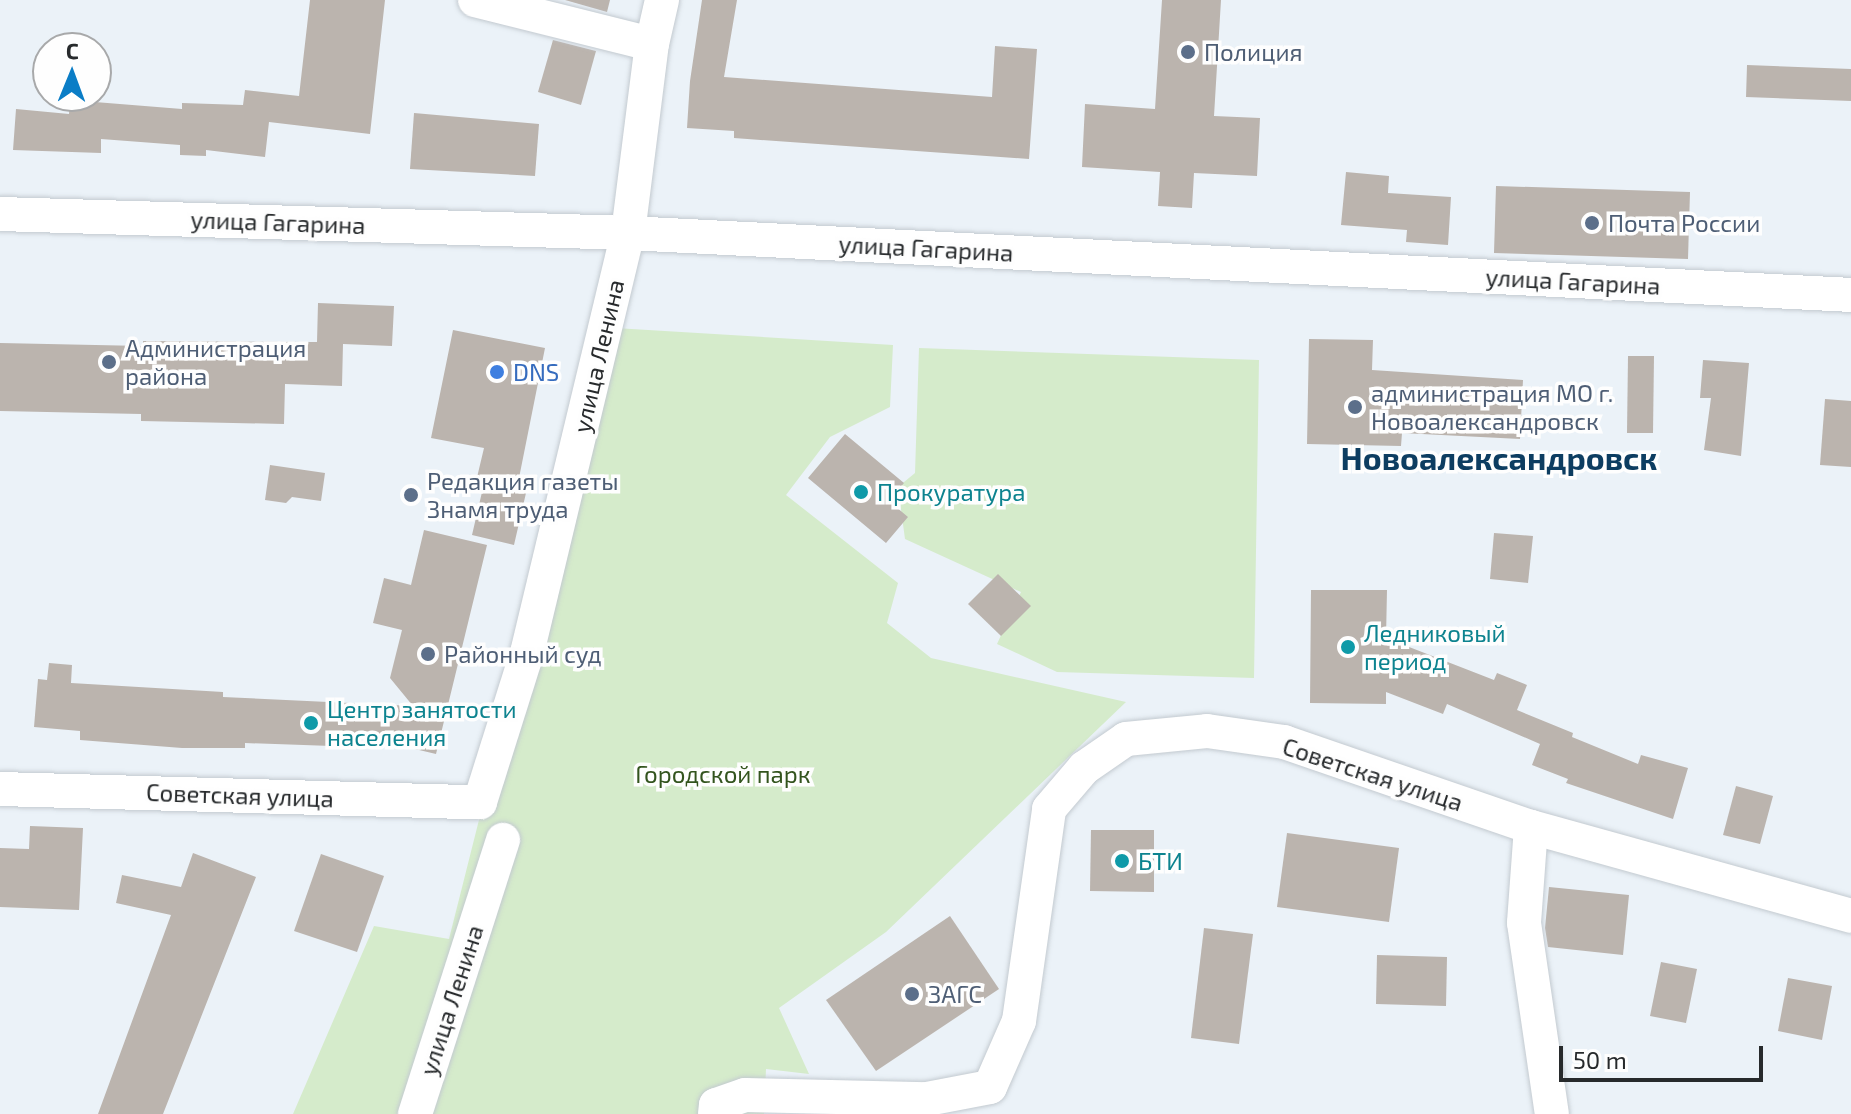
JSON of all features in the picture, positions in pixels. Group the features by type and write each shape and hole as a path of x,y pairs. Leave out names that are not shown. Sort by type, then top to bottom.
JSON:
{"street":[{"path":"475,0 652,44"},
{"name":"улица Ленина","path":"480,802 527,653 628,233 652,44 662,0"},
{"name":"улица Гагарина","path":"0,214 628,233 1851,295"},
{"name":"Советская улица","path":"715,1114 716,1105 745,1095 927,1099 990,1087 1019,1021 1049,809 1084,768 1126,739 1207,731 1284,742 1531,827 1851,916"},
{"name":"Советская улица","path":"0,789 480,802"},
{"path":"1531,827 1524,923 1552,1114"},
{"name":"улица Ленина","path":"415,1114 503,840"}],"green space":[{"name":"Городской парк","path":"615,328 893,345 890,407 830,437 786,495 898,583 887,623 931,658 1126,702 886,932 779,1008 809,1074 766,1069 764,1114 293,1114 374,926 449,939 484,800"},
{"path":"919,348 1259,360 1254,678 1057,672 997,644 1021,592 905,539 898,487 915,473"}],"building":[{"path":"310,0 385,0 370,134 269,122 265,157 206,150 206,156 180,155 180,145 101,139 101,153 13,150 16,109 69,114 112,112 112,103 182,109 182,103 243,105 245,90 299,96"},
{"path":"565,0 610,0 607,12"},
{"path":"702,0 737,0 724,77 992,97 995,46 1037,49 1029,159 734,138 734,131 687,128 690,81"},
{"name":"Полиция","path":"1162,0 1221,0 1214,116 1260,118 1257,176 1194,173 1192,208 1158,206 1160,172 1082,167 1085,104 1155,109"},
{"path":"553,40 596,51 581,105 538,92"},
{"path":"1747,65 1851,69 1851,101 1746,97"},
{"path":"414,113 539,124 535,176 410,169"},
{"path":"1346,172 1389,176 1388,193 1451,197 1448,245 1406,242 1407,230 1341,225"},
{"name":"Почта России","path":"1496,186 1690,192 1688,259 1494,253"},
{"path":"318,303 394,306 392,346 343,344 342,386 285,384 284,424 141,421 141,414 0,411 0,343 143,346 143,341 317,342"},
{"path":"453,330 545,348 519,478 529,480 514,545 472,535 482,492 474,490 484,448 431,438"},
{"path":"1309,339 1373,340 1372,370 1523,380 1520,439 1402,433 1401,446 1307,444"},
{"path":"1628,356 1654,356 1653,433 1627,433"},
{"path":"1703,360 1749,363 1741,456 1704,450 1711,398 1700,398"},
{"path":"1825,399 1851,401 1851,467 1820,465"},
{"name":"Прокуратура","path":"845,434 904,483 889,501 908,517 886,543 808,478"},
{"path":"270,465 325,473 321,501 292,497 286,503 265,500"},
{"path":"424,530 487,545 436,754 360,736 360,747 245,743 245,748 182,748 80,740 80,731 34,727 38,679 47,680 49,663 72,665 71,683 223,692 223,697 413,706 390,678 402,630 373,623 384,578 411,585"},
{"path":"1494,533 1533,536 1528,583 1490,579"},
{"path":"998,574 1031,606 1001,636 968,604"},
{"path":"1311,590 1387,590 1386,638 1494,680 1497,673 1527,685 1517,710 1573,733 1572,737 1638,764 1641,755 1688,768 1673,819 1566,783 1568,779 1532,765 1540,744 1447,704 1443,714 1386,692 1386,704 1310,703"},
{"path":"1736,786 1773,796 1760,844 1723,835"},
{"path":"30,826 83,828 79,910 0,907 0,848 29,849"},
{"name":"БТИ","path":"1091,830 1154,830 1154,892 1090,891"},
{"path":"1287,833 1399,848 1389,922 1277,907"},
{"path":"193,853 256,877 163,1114 98,1114 171,915 116,903 122,875 181,887"},
{"path":"321,854 384,876 357,952 294,931"},
{"path":"1549,887 1629,895 1623,955 1548,947 1545,928"},
{"name":"ЗАГС","path":"950,916 999,989 876,1071 826,1000"},
{"path":"1204,928 1253,934 1239,1044 1191,1038"},
{"path":"1377,955 1447,957 1446,1006 1376,1004"},
{"path":"1661,962 1697,969 1686,1023 1650,1016"},
{"path":"1788,978 1832,986 1822,1040 1778,1031"}],"place":[{"name":"Полиция","path":"1188,52"},
{"name":"Почта России","path":"1592,223"},
{"name":"Администрация района","path":"109,362"},
{"name":"DNS","path":"497,372"},
{"name":"администрация МО г. Новоалександровск","path":"1355,407"},
{"name":"Прокуратура","path":"861,492"},
{"name":"Редакция газеты Знамя труда","path":"411,495"},
{"name":"Ледниковый период","path":"1348,647"},
{"name":"Районный суд","path":"428,654"},
{"name":"Центр занятости населения","path":"311,723"},
{"name":"БТИ","path":"1122,861"},
{"name":"ЗАГС","path":"912,994"}],"district":[{"name":"Новоалександровск","path":"1499,457"}]}
